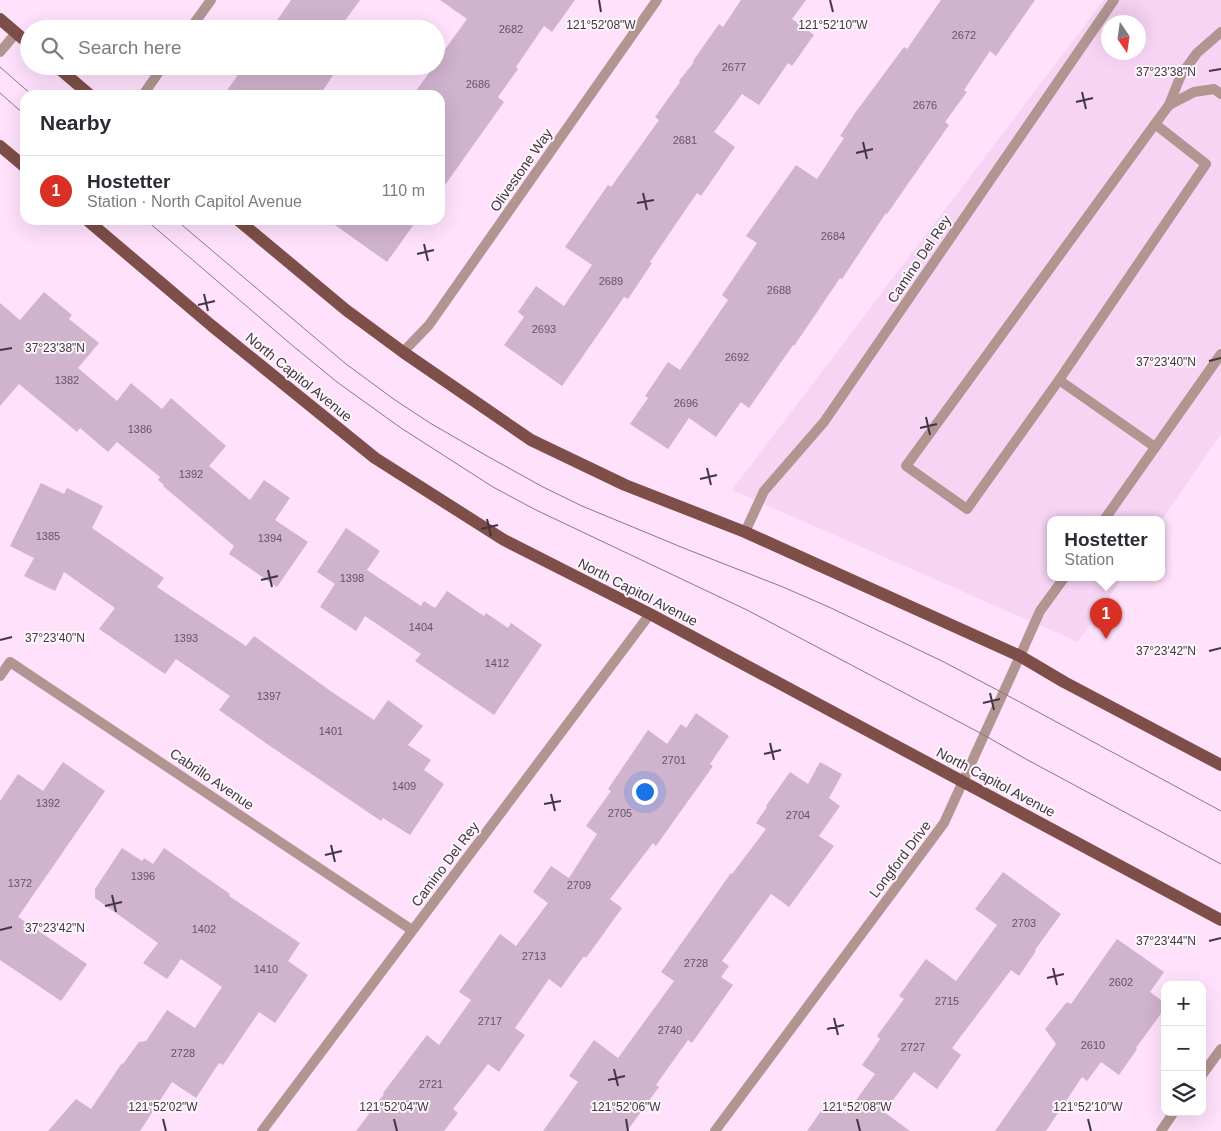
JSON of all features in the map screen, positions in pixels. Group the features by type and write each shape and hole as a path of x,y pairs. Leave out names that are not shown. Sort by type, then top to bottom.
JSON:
{"main road":[{"path":"0,20 20,36"},
{"path":"67,75 84,90"},
{"path":"0,146 20,164"},
{"name":"North Capitol Avenue","path":"93,225 212,326 375,458 504,540 650,614 1221,920"},
{"path":"244,225 346,310 403,352 531,440 624,485 745,532 1020,656 1064,682 1221,765"}],"street":[{"path":"197,20 211,0"},
{"name":"Olivestone Way","path":"403,352 429,325 657,0"},
{"name":"Camino Del Rey","path":"745,532 764,491 824,422 1114,0"},
{"path":"1156,124 1206,164 1059,380 967,508 906,466 1156,124 1169,105 1181,75 1197,53 1221,32"},
{"path":"0,52 16,33"},
{"path":"146,90 157,75"},
{"path":"1169,105 1194,92 1214,89 1221,94"},
{"path":"1107,516 1221,354"},
{"path":"1059,380 1155,447"},
{"name":"Longford Drive","path":"715,1131 944,823 1040,611 1062,581"},
{"name":"Camino Del Rey","path":"262,1131 650,614"},
{"name":"Cabrillo Avenue","path":"0,676 10,662 412,930"},
{"path":"1205,1071 1221,1049"},
{"path":"1161,1131 1171,1116"}],"shaded area":[{"path":"1104,0 1221,0 1221,434 1164,516 1047,516 1047,581 1120,581 1078,642 732,490"}],"building":[{"path":"291,0 360,0 346,20 277,20"},
{"path":"440,0 575,0 552,32 544,26 516,67 518,69 498,97 504,102 445,185 445,90 417,90 427,75 445,75 445,50 467,19"},
{"path":"741,0 806,0 792,19 814,35 792,66 788,63 759,105 742,94 714,132 735,147 701,196 697,193 650,262 652,263 628,299 624,297 562,386 504,345 524,317 518,312 536,286 564,306 592,265 565,247 608,185 611,187 659,120 655,117 719,24 723,27"},
{"path":"941,0 1035,0 996,56 990,51 964,90 967,92 945,122 949,125 749,408 741,402 716,437 689,418 668,449 630,424 648,398 645,396 668,362 680,370 728,300 722,295 757,243 746,236 796,165 817,179 844,138 840,136 855,113 904,47 907,49"},
{"path":"238,75 333,75 323,90 227,90"},
{"path":"335,225 413,225 387,262"},
{"path":"44,292 72,315 69,319 99,343 78,368 117,401 131,383 162,409 171,398 226,446 209,466 250,500 264,480 290,498 275,520 308,542 277,587 229,554 234,546 163,486 158,480 160,477 117,442 108,452 80,428 77,432 19,384 0,406 0,303 20,320"},
{"path":"41,483 64,494 67,488 103,506 92,528 164,578 157,587 246,646 254,636 374,720 388,700 423,726 408,745 431,760 424,770 444,784 410,835 383,818 381,821 219,710 230,696 176,659 165,674 99,629 115,608 64,572 55,591 24,576 34,558 10,546"},
{"path":"346,528 380,551 367,570 421,606 424,601 435,608 447,591 484,616 486,613 508,628 511,623 542,645 494,715 415,661 421,654 365,616 356,631 320,607 335,584 317,572"},
{"path":"696,713 729,736 710,764 713,766 656,846 653,843 610,899 622,908 586,958 584,956 561,988 549,979 515,1028 525,1035 499,1072 488,1064 453,1109 458,1113 444,1131 356,1131 427,1035 439,1045 471,1000 459,992 500,934 516,946 548,903 533,892 551,866 569,878 597,834 586,826 611,791 608,789 648,730 667,744 681,724 686,728"},
{"path":"63,762 105,791 18,917 87,964 61,1001 0,960 0,801 18,774 43,791"},
{"path":"820,762 842,774 829,798 840,806 819,836 834,846 789,907 771,894 722,961 729,966 721,977 733,985 692,1043 688,1040 656,1085 659,1087 627,1131 543,1131 578,1082 569,1076 594,1040 618,1058 674,981 661,972 731,873 766,829 756,823 790,772 808,784"},
{"path":"122,848 142,861 144,858 153,864 164,848 230,894 229,896 300,943 288,961 308,975 275,1023 259,1012 223,1065 219,1063 196,1098 172,1082 140,1131 48,1131 76,1099 91,1109 122,1063 139,1042 146,1041 167,1010 195,1028 222,987 181,959 167,979 143,963 158,943 95,898 95,889"},
{"path":"1003,872 1061,914 1019,976 1011,970 952,1048 961,1055 937,1089 914,1072 884,1112 910,1131 807,1131 828,1101 846,1114 875,1074 862,1065 880,1039 877,1036 904,999 899,996 926,959 956,981 997,925 975,909"},
{"path":"1117,939 1164,972 1150,992 1161,1000 1161,1014 1119,1075 1101,1062 1087,1081 1082,1077 1046,1131 995,1131 1056,1044 1045,1029 1067,1002 1071,1004"}],"tram line":[{"path":"0,67 26,90"},
{"path":"0,93 20,111"},
{"path":"152,225 337,382 401,428 493,487 536,510 747,610 984,735 1221,864"},
{"path":"182,225 346,364 430,423 487,456 582,506 783,587 944,662 1221,811"}],"place":[{"name":"Hostetter","path":"1106,639"}]}
